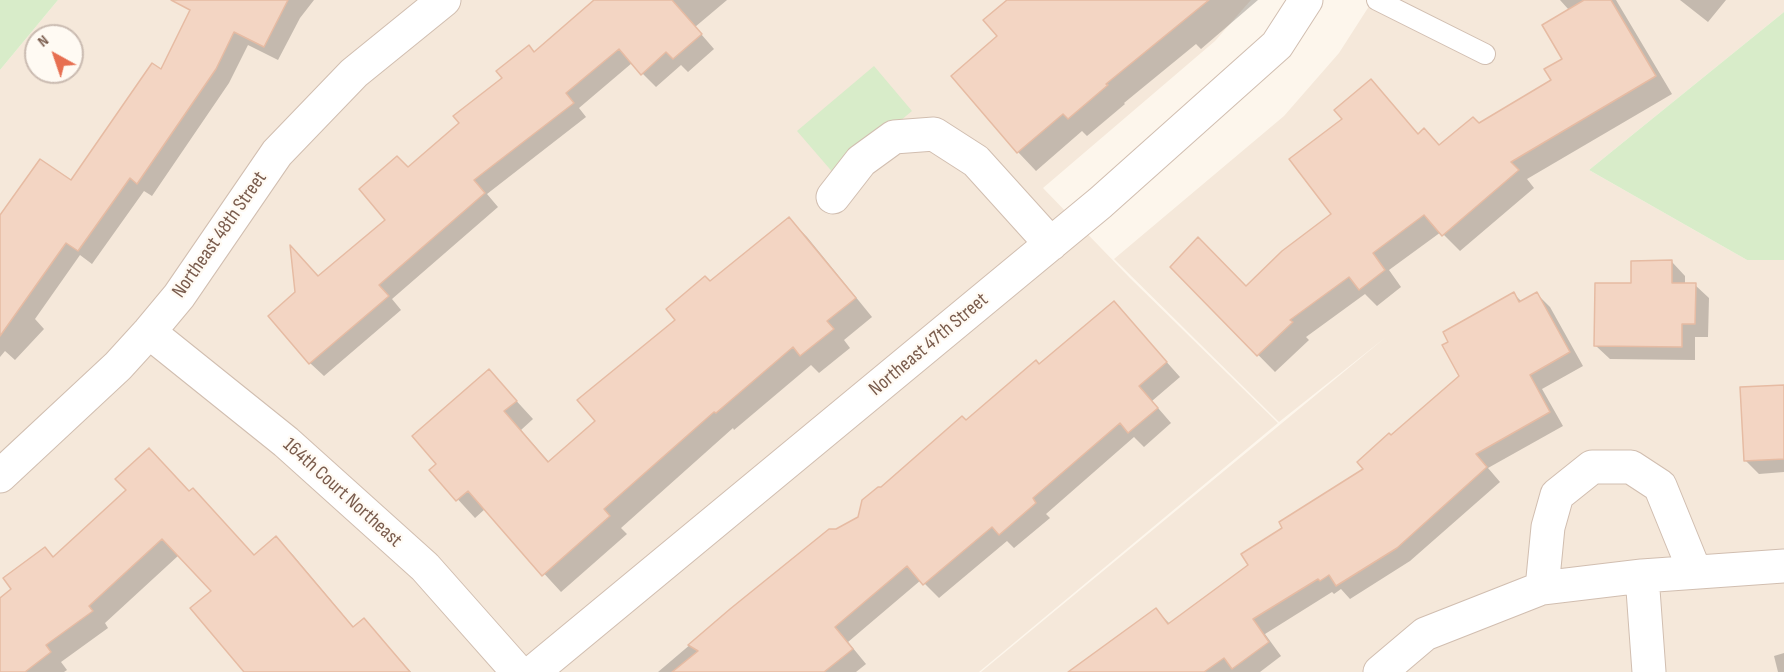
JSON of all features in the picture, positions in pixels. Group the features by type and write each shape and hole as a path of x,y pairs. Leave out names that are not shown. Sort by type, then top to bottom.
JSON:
{"street":[{"name":"Northeast 48th Street","path":"0,476 118,366 149,332 179,296 277,153 354,73 444,0"},
{"name":"Northeast 47th Street","path":"533,672 1100,203 1277,45 1306,0"},
{"path":"833,197 861,161 894,137 934,134 976,160 1051,244"},
{"name":"164th Court Northeast","path":"149,332 286,442 425,567 518,672"},
{"path":"1542,588 1548,527 1557,495 1592,467 1631,466 1660,486 1695,572"},
{"path":"1380,672 1425,634 1542,588 1642,576 1784,567"},
{"path":"1642,576 1649,672"}],"lane":[{"path":"1377,0 1485,54"}],"shaded area":[{"path":"58,0 1251,0 1215,41 1043,188 1130,278 1278,423 979,672 0,672 0,70 24,41 24,84 84,84 84,24 38,24"},
{"path":"1373,0 1784,0 1784,12 1589,170 1747,260 1784,260 1784,672 981,672 1386,337 1279,422 1114,259 1284,116 1339,53"}],"green space":[{"path":"0,0 58,0 38,24 24,24 24,41 0,70"},
{"path":"1784,12 1784,260 1747,260 1589,170"},
{"path":"874,66 912,111 835,175 797,131"}],"building":[{"path":"171,0 288,0 264,47 234,32 216,69 137,184 130,178 78,251 66,243 0,336 0,215 40,159 71,180 152,63 161,69 190,10"},
{"path":"594,0 672,0 702,34 673,59 666,52 641,75 619,49 566,93 574,103 474,180 485,193 379,285 389,296 309,364 268,316 295,292 290,245 318,276 385,220 359,189 397,156 408,167 459,123 453,116 502,78 496,71 529,45 534,52"},
{"path":"1007,0 1209,0 1106,84 1108,85 1068,119 1063,114 1017,153 951,76 997,36 983,20"},
{"path":"1584,0 1611,0 1656,76 1511,162 1519,170 1442,236 1424,215 1373,253 1385,270 1359,290 1349,277 1290,320 1293,322 1257,356 1170,267 1198,237 1246,286 1282,251 1331,214 1289,159 1342,119 1334,110 1371,79 1418,134 1424,128 1439,145 1473,117 1479,123 1551,80 1544,69 1562,59 1542,25"},
{"path":"789,217 856,298 827,321 834,329 800,356 793,347 716,413 714,412 604,509 610,516 542,576 468,491 456,501 429,470 436,464 412,436 489,369 517,401 504,411 548,462 595,421 577,400 675,320 666,309 705,276 710,281"},
{"path":"1672,260 1672,283 1696,283 1695,324 1682,324 1682,347 1594,346 1595,283 1631,283 1631,261"},
{"path":"1514,292 1519,302 1537,292 1570,352 1530,375 1550,412 1476,454 1487,467 1397,548 1336,586 1329,575 1320,581 1318,579 1253,619 1269,642 1232,669 1224,658 1204,672 1068,672 1156,608 1168,624 1248,565 1241,554 1282,528 1279,522 1363,469 1357,462 1459,376 1442,345 1448,342 1443,332"},
{"path":"1114,301 1167,362 1139,386 1158,408 1128,433 1120,423 1033,498 1036,503 999,535 992,527 923,585 907,566 835,627 853,649 824,672 672,672 698,651 688,645 730,609 829,529 836,529 858,517 862,500 881,487 962,416 966,420 1036,360 1039,364"},
{"path":"1784,385 1784,459 1744,461 1740,387"},
{"path":"149,448 189,491 193,488 254,555 276,536 353,627 364,618 410,672 244,672 190,608 211,591 162,539 89,606 93,611 46,645 51,652 25,672 0,672 0,598 11,589 3,578 45,547 53,557 126,490 115,479"}]}
